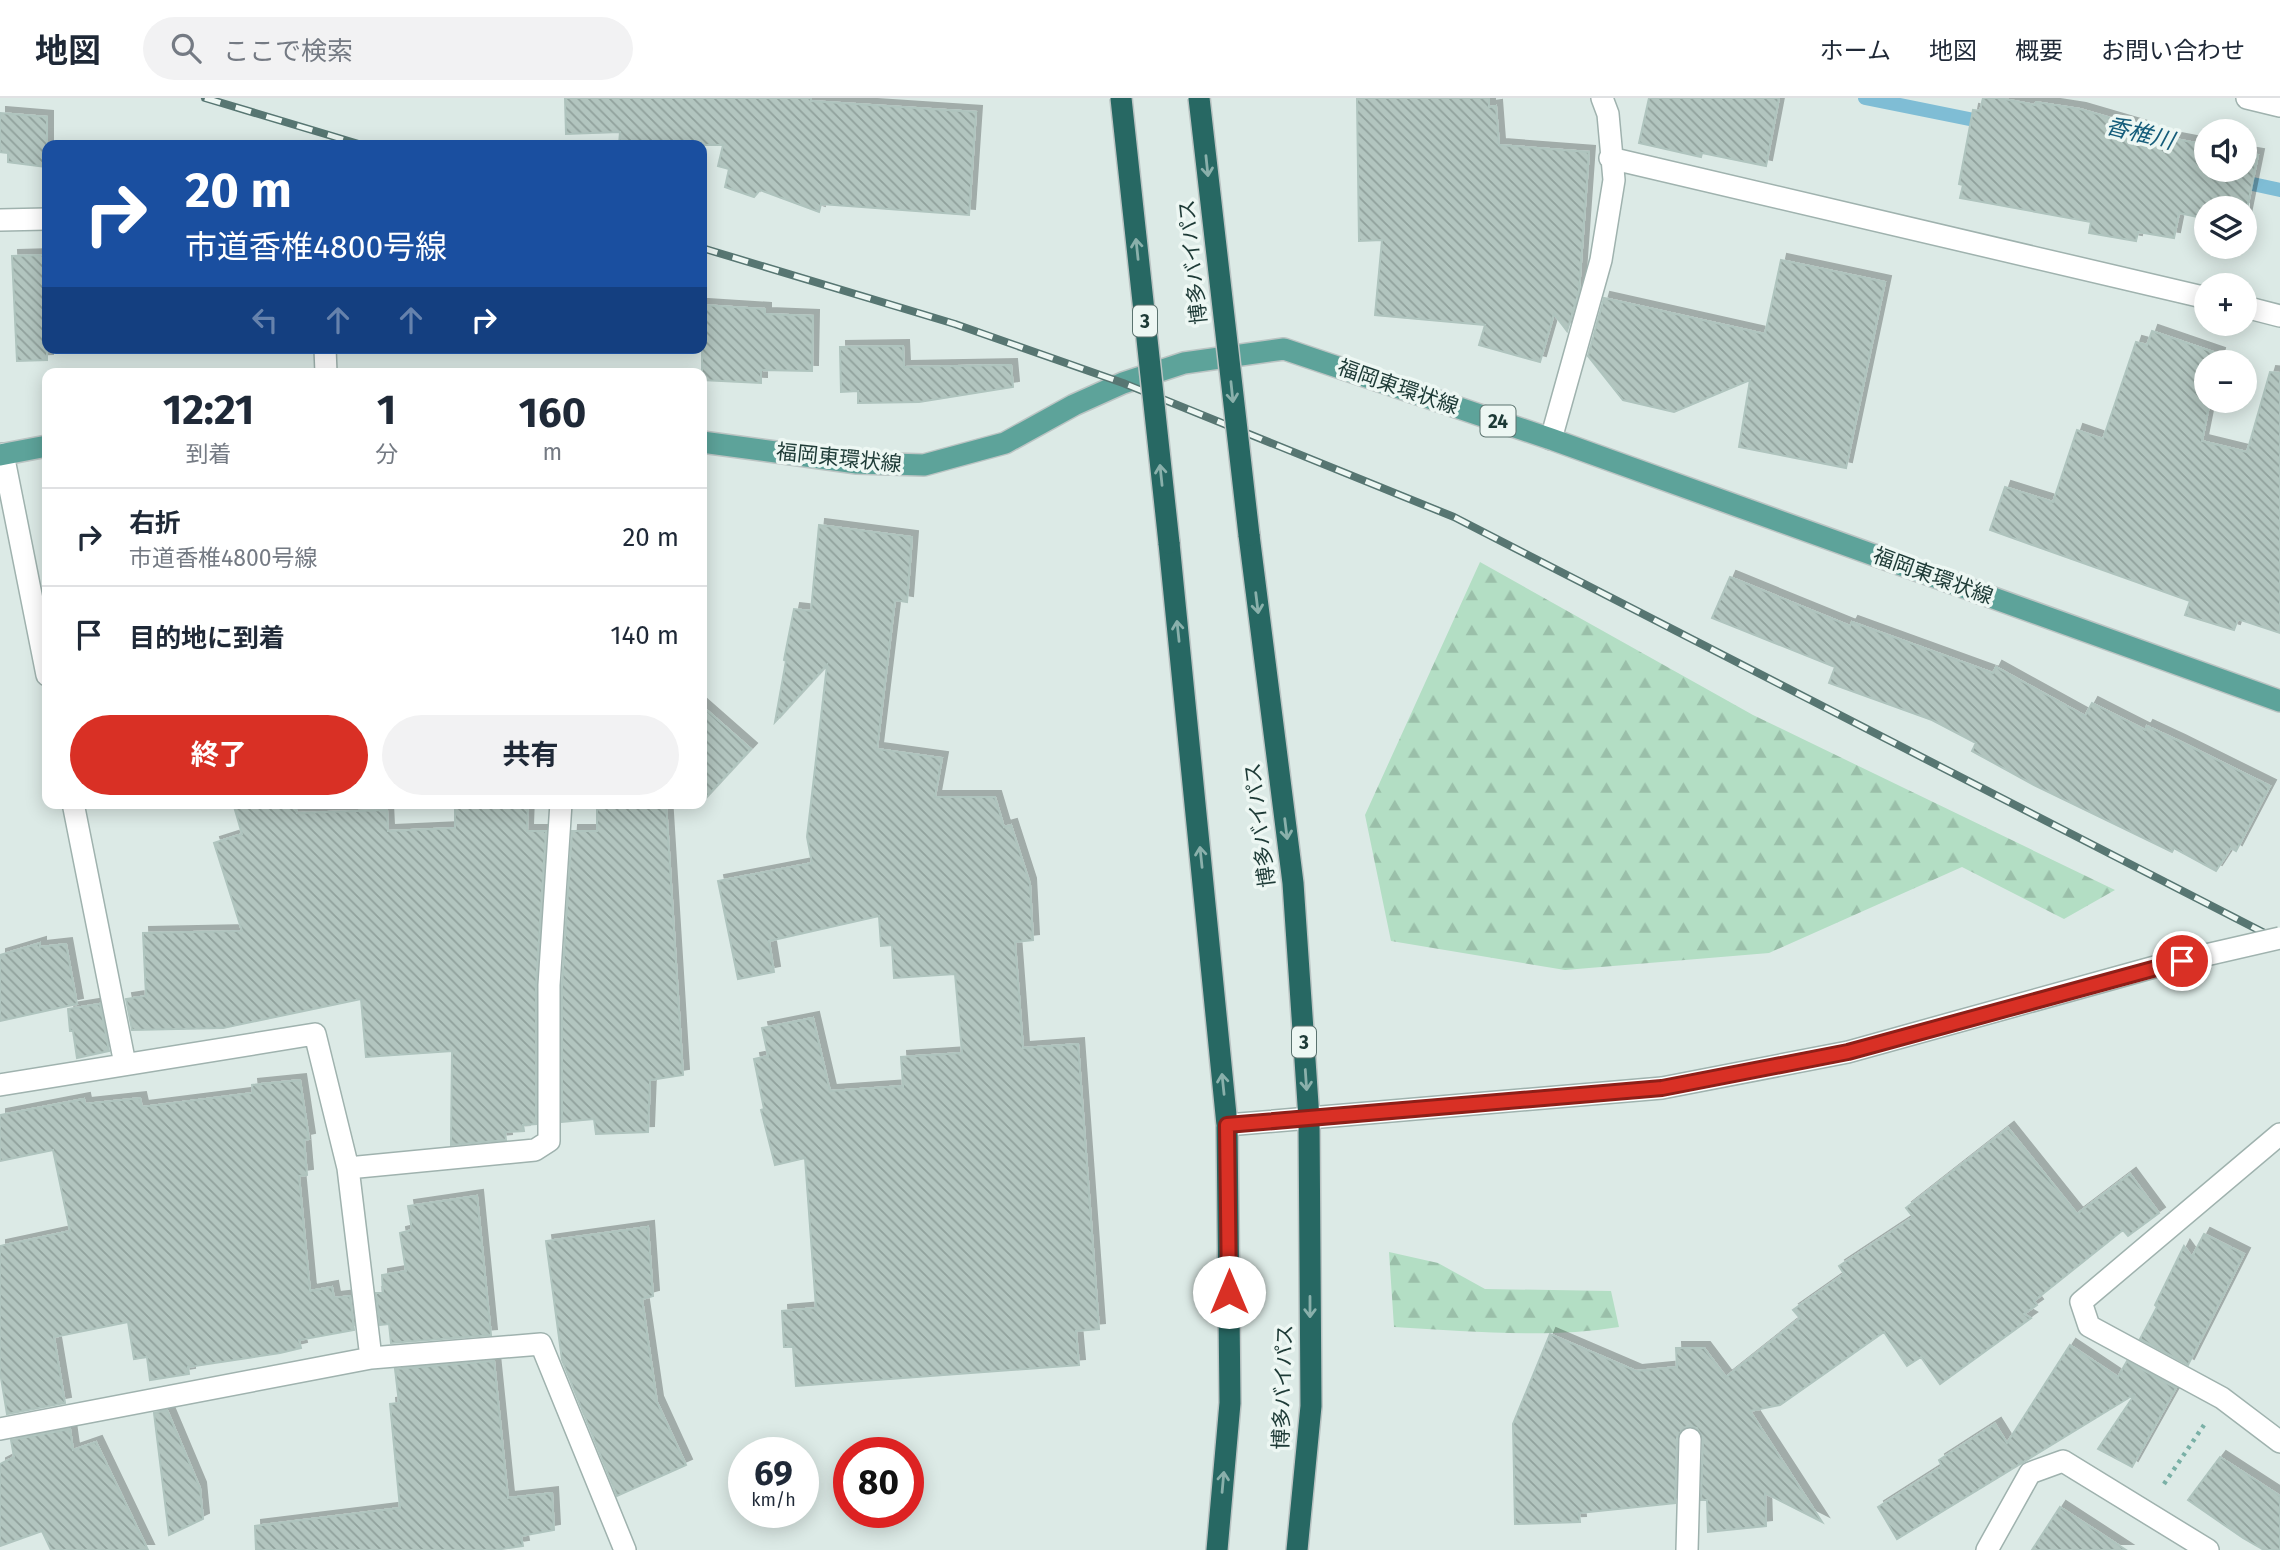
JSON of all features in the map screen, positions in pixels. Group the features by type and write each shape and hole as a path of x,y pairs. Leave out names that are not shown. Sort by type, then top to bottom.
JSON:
{"highway":[{"name":"3","path":"1121,98 1227,1125 1230,1403 1217,1550"},
{"name":"博多バイパス","path":"1199,98 1249,535 1293,883 1309,1119 1311,1406 1297,1550"}],"main road":[{"name":"福岡東環状線","path":"707,443 857,463 924,465 1004,443 1074,405 1123,383 1184,363 1284,349 1551,439 2280,701"},
{"path":"2,454 42,447"}],"street":[{"path":"1551,439 1601,260 1614,180 1608,114 1602,98"},
{"path":"2247,98 2280,106"},
{"path":"1610,158 2194,295"},
{"path":"0,220 42,219"},
{"path":"2257,310 2280,316"},
{"path":"2,454 42,650"},
{"path":"74,809 125,1064"},
{"path":"348,1168 535,1150 549,1141 549,985 561,809"},
{"path":"1227,1125 1662,1088 1848,1052 2158,966 2280,938"},
{"path":"0,1085 315,1034 348,1168 370,1358"},
{"path":"2280,1134 2081,1302 2089,1326 2222,1398 2280,1442"},
{"path":"0,1429 370,1358 541,1344 625,1550"},
{"path":"1687,1550 1690,1439"},
{"path":"1987,1550 2030,1473 2063,1461 2208,1550"}],"path":[{"path":"2145,1512 2222,1398"}],"green space":[{"path":"1480,562 1753,715 2115,890 2064,919 1962,867 1769,953 1565,970 1391,941 1365,815"},
{"path":"1389,1252 1438,1263 1485,1289 1611,1291 1619,1327 1535,1333 1394,1327"}],"building":[{"path":"565,98 811,98 811,101 976,112 969,215 821,204 819,212 760,190 754,197 725,187 729,169 718,166 723,145 707,145 707,140 619,140 620,132 566,134"},
{"path":"1357,98 1489,98 1489,107 1496,106 1499,145 1589,152 1579,291 1567,331 1554,314 1540,362 1479,345 1485,325 1375,315 1382,240 1359,241"},
{"path":"1649,98 1779,98 1766,166 1702,153 1701,157 1639,143"},
{"path":"1983,98 1999,98 2035,105 2036,102 2080,109 2145,128 2144,133 2194,143 2194,182 2253,182 2250,196 2194,196 2194,216 2179,213 2174,238 2138,232 2136,241 2089,233 2091,222 1960,198 1963,185 1959,184 1973,110 1980,111"},
{"path":"0,113 47,117 47,140 42,140 42,166 8,162 8,153 0,152"},
{"path":"42,255 42,354 47,354 47,360 17,361 12,256"},
{"path":"1781,260 1885,282 1846,468 1739,447 1750,380 1674,412 1623,400 1588,356 1604,298 1765,334"},
{"path":"707,305 765,309 765,314 813,316 812,371 761,370 761,383 707,380 707,368 702,368 702,354 707,354"},
{"path":"2152,331 2207,350 2194,350 2194,413 2208,413 2202,441 2247,452 2270,372 2280,373 2280,633 2238,619 2234,630 2185,615 2190,601 1990,530 2005,487 2053,502 2077,430 2103,439 2136,342 2147,345"},
{"path":"903,346 904,367 1011,365 1013,387 919,402 858,403 858,391 841,392 840,347"},
{"path":"819,525 912,537 907,602 895,600 877,749 942,758 935,797 995,797 1004,827 1011,825 1030,884 1033,940 1015,942 1023,1048 1078,1044 1099,1329 1076,1331 1079,1365 796,1386 793,1347 784,1347 782,1311 816,1308 805,1158 775,1165 761,1110 764,1109 754,1059 768,1056 762,1028 813,1018 830,1091 903,1086 901,1057 962,1053 955,974 894,978 892,945 881,946 879,916 769,941 774,972 738,979 718,881 812,863 807,837 827,665 775,722 794,609 811,611"},
{"path":"1730,577 1850,626 1852,622 1993,673 1996,667 2085,716 2092,703 2145,730 2147,726 2270,786 2236,851 2231,848 2216,871 2174,848 2172,852 2034,785 1972,751 1976,743 1932,720 1829,683 1835,667 1712,618"},
{"path":"707,710 751,749 707,797"},
{"path":"235,809 296,809 297,813 387,810 388,831 455,828 455,809 528,809 527,831 546,831 536,985 536,1124 523,1125 524,1131 505,1132 506,1140 451,1145 452,1051 366,1057 361,999 223,1028 132,1030 126,999 146,996 143,933 242,931 214,843 242,834"},
{"path":"597,809 666,809 683,1075 650,1080 648,1132 596,1134 594,1119 562,1122 562,985 572,831 597,831"},
{"path":"40,943 40,947 66,944 77,1004 0,1021 0,955"},
{"path":"100,1004 109,1051 77,1058 68,1009"},
{"path":"300,1080 309,1139 304,1140 307,1175 299,1176 310,1291 332,1287 334,1298 350,1296 354,1330 299,1340 301,1348 188,1367 189,1374 150,1380 147,1357 134,1359 128,1322 54,1337 65,1403 7,1414 0,1372 0,1246 70,1231 53,1150 0,1161 0,1115 84,1099 85,1104 140,1098 142,1107 253,1093 252,1085"},
{"path":"2008,1128 2077,1214 2130,1174 2159,1213 2128,1236 2123,1230 2034,1301 2037,1305 2024,1314 2031,1318 1940,1384 1921,1357 1907,1366 1884,1332 1780,1405 1750,1411 1822,1522 1765,1493 1766,1526 1708,1532 1707,1500 1701,1500 1703,1439 1697,1428 1690,1426 1683,1428 1677,1438 1675,1503 1579,1513 1580,1522 1515,1524 1513,1424 1550,1334 1636,1371 1677,1367 1676,1348 1704,1348 1726,1377 1800,1318 1793,1310 1844,1274 1839,1266 1913,1217 1906,1208"},
{"path":"477,1196 491,1335 391,1343 389,1324 380,1325 376,1293 383,1293 382,1275 406,1271 400,1233 412,1230 408,1206"},
{"path":"648,1227 653,1296 642,1299 657,1402 686,1465 617,1496 562,1360 546,1241"},
{"path":"2204,1234 2244,1254 2188,1365 2140,1339 2184,1246 2192,1257"},
{"path":"2070,1345 2118,1377 2127,1361 2176,1388 2132,1467 2098,1449 2135,1394 1897,1539 1878,1507 1942,1466 1939,1460 1995,1424 2007,1443"},
{"path":"494,1361 508,1498 552,1493 554,1530 521,1536 523,1546 495,1550 256,1550 255,1526 400,1508 390,1404 399,1403 395,1369"},
{"path":"167,1410 200,1488 203,1519 169,1535 154,1413"},
{"path":"70,1429 73,1450 96,1442 148,1550 51,1550 42,1531 0,1546 0,1464 14,1457 11,1440"},
{"path":"2220,1457 2280,1496 2280,1550 2264,1550 2188,1500"},
{"path":"2060,1507 2126,1550 2032,1550"}],"waterway":[{"name":"香椎川","path":"1865,98 1989,123"},
{"name":"香椎川","path":"2243,182 2280,190"}],"railway":[{"path":"205,98 345,140"},
{"path":"707,250 955,324 1123,383 1454,517 2280,941"}],"route":[{"path":"1229,1292 1227,1125 1662,1088 1848,1052 2182,961"}]}
